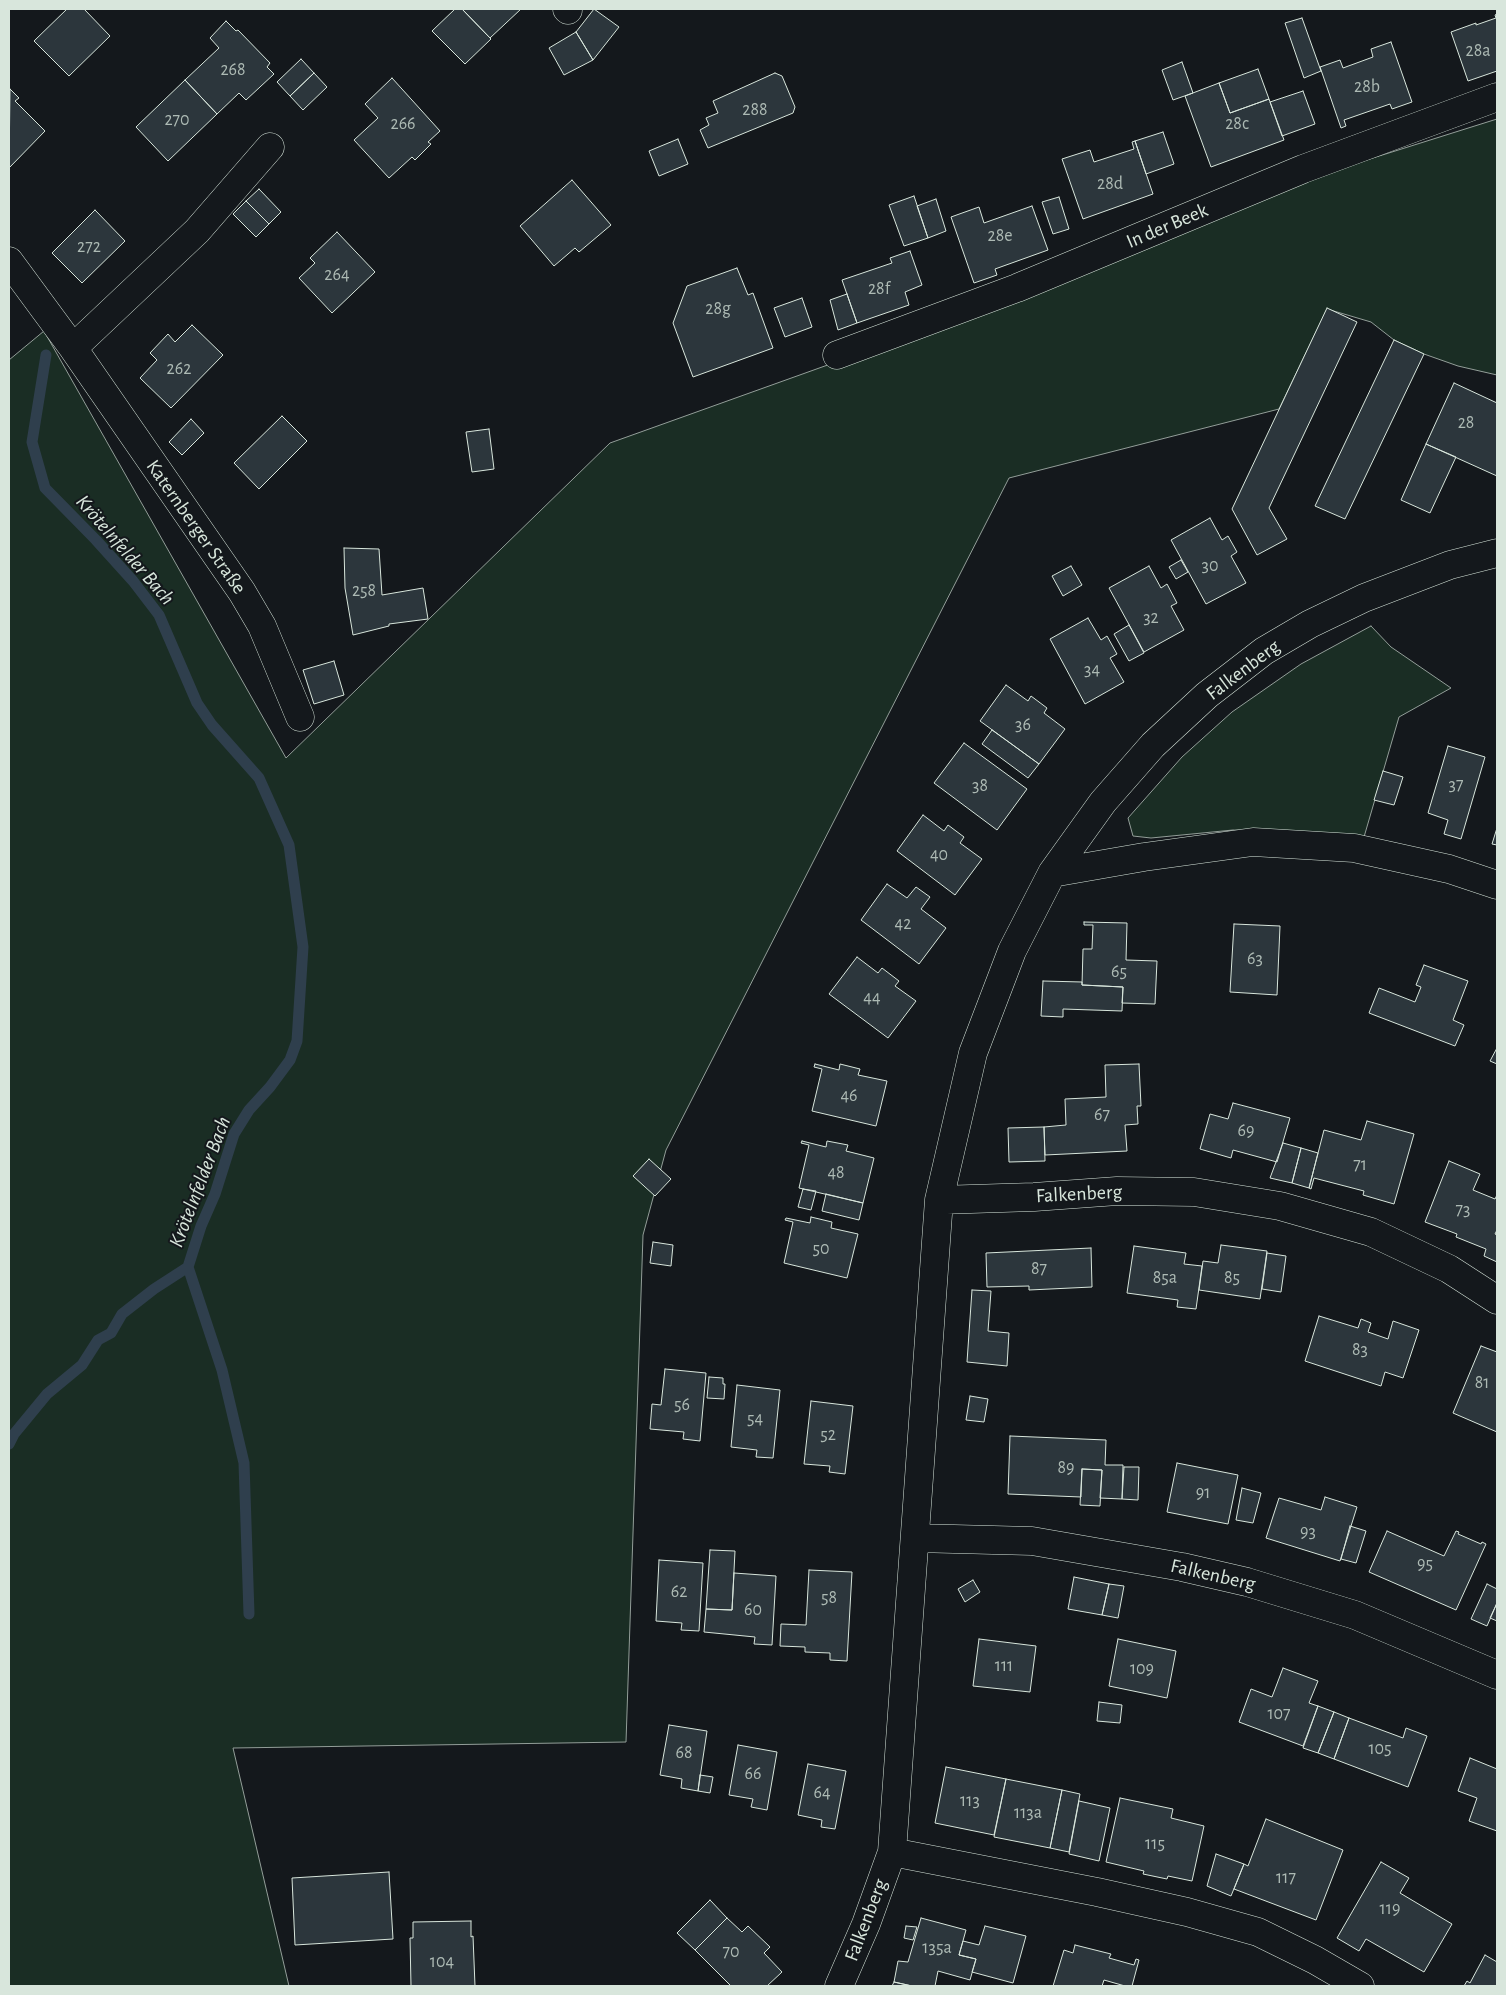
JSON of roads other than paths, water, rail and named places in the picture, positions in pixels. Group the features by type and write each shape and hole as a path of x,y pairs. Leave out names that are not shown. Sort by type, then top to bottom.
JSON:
{"street":[{"name":"In der Beek","path":"836,354 1017,288 1303,170 1497,97"},
{"path":"73,348 197,231 270,147"},
{"name":"Katernberger Straße","path":"9,261 73,348 242,592 271,644 300,716"},
{"name":"Falkenberg","path":"839,1986 866,1924 892,1852 939,1200 972,1053 1012,951 1052,874 1104,802 1153,745 1208,695 1264,651 1310,624 1364,598 1450,565 1497,553"},
{"path":"1052,874 1144,857 1253,842 1354,848 1448,869 1497,885"},
{"name":"Falkenberg","path":"939,1200 1034,1197 1117,1191 1194,1192 1280,1206 1372,1232 1449,1269 1497,1300"},
{"name":"Falkenberg","path":"915,1538 1032,1541 1210,1573 1247,1582 1355,1615 1497,1675"},
{"name":"Falkenberg","path":"892,1852 1097,1892 1188,1912 1258,1932 1315,1960 1360,1986"}],"waterway":[{"name":"Krötelnfelder Bach","path":"9,1444 14,1434 47,1394 82,1365 98,1340 111,1333 122,1314 154,1289 188,1267 201,1226 215,1194 234,1134 249,1110 270,1087 290,1060 297,1041 303,947 289,845 259,778 212,725 197,703 159,615 133,581 45,488 32,442 46,355"},
{"path":"188,1267 222,1370 244,1463 249,1614"}]}
